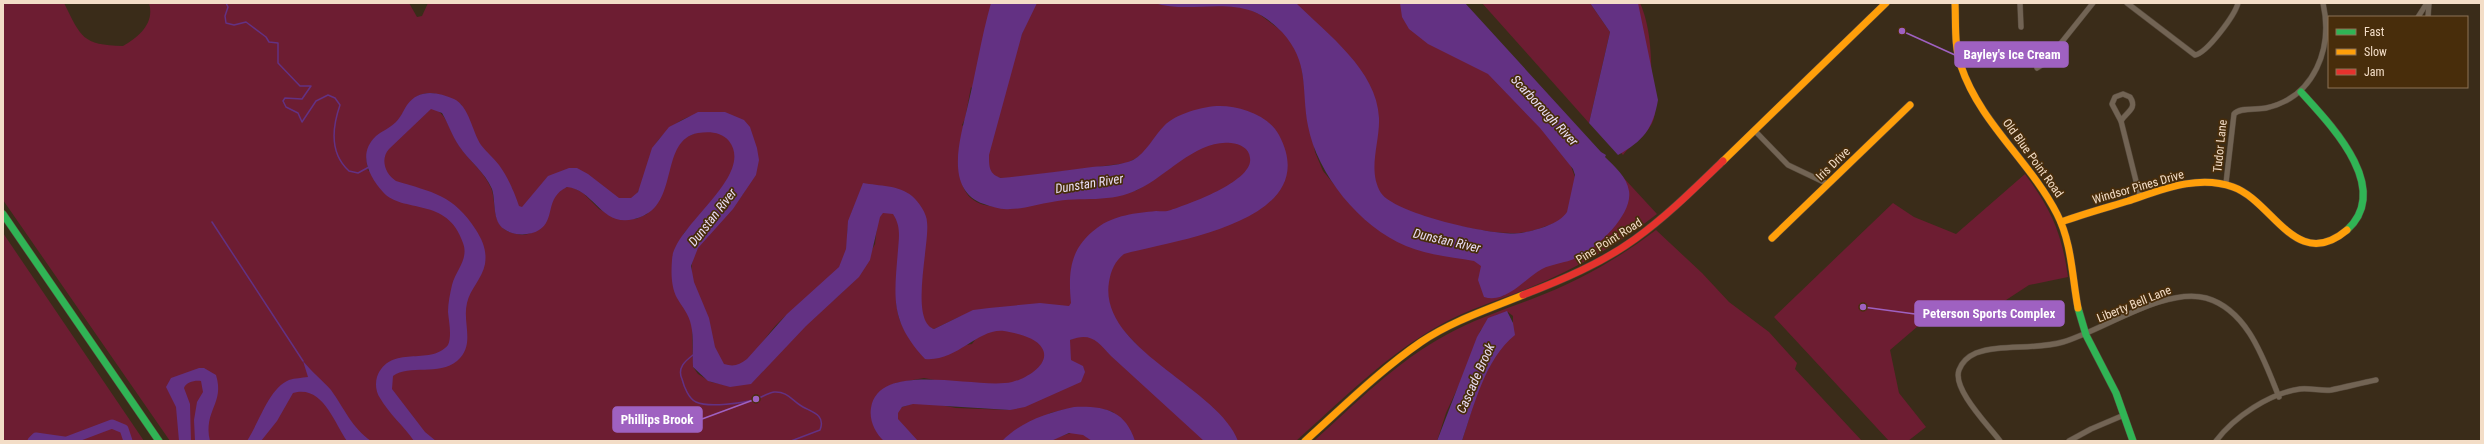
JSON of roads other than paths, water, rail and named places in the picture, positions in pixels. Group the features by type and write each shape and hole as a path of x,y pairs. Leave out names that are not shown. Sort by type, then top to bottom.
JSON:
{"street":[{"name":"Pine Point Road","path":"1305,441 1390,365 1422,341 1471,316 1582,272 1624,246 1666,215 1755,131 1886,3"},
{"name":"Old Blue Point Road","path":"1955,3 1957,48 1968,83 1977,100 2044,191 2061,222 2069,247 2078,305 2086,334 2116,393 2133,441"},
{"path":"2020,3 2021,27"},
{"path":"2037,68 2045,62 2093,3"},
{"path":"2127,3 2195,56 2205,49 2232,16 2238,3"},
{"path":"2301,92 2319,65 2324,51 2327,26 2323,3"},
{"path":"2419,16 2428,3"},
{"path":"2428,3 2428,16"},
{"name":"Windsor Pines Drive","path":"2061,222 2189,182 2226,183 2250,195 2284,230 2301,242 2316,243 2333,239 2355,222 2362,205 2363,190 2359,176 2336,132 2301,92"},
{"name":"Tudor Lane","path":"2226,183 2235,112 2273,106 2301,92"},
{"path":"2121,121 2132,111 2134,105 2130,97 2123,94 2115,97 2112,104 2121,121 2140,197"},
{"name":"Iris Drive","path":"1772,238 1910,105"},
{"path":"1755,131 1788,165 1828,184"},
{"path":"3,214 159,441"},
{"name":"Liberty Bell Lane","path":"2000,441 1960,386 1958,372 1963,363 1976,353 2056,344 2086,334 2163,300 2186,296 2206,298 2234,313 2245,326 2279,397"},
{"path":"2216,441 2240,415 2279,397 2301,389 2330,390 2376,380"},
{"path":"2069,441 2090,429 2124,415"}],"water":[{"path":"991,3 1037,3 1022,34 989,155 990,170 1001,178 1129,162 1142,153 1160,130 1169,122 1182,114 1206,107 1228,106 1254,113 1269,122 1279,135 1288,164 1282,188 1264,207 1238,222 1208,233 1177,242 1124,254 1114,266 1109,282 1111,306 1122,328 1140,348 1208,403 1226,421 1238,441 1204,441 1102,346 1093,339 1083,337 1070,340 1071,360 1083,366 1085,372 1081,382 1025,407 1010,410 913,404 902,407 898,413 898,419 918,441 884,441 873,426 871,408 878,393 891,384 910,380 976,383 1012,382 1024,378 1036,370 1043,360 1044,354 1039,344 1030,338 1004,331 994,331 976,339 957,351 937,359 925,359 905,333 897,309 896,282 899,232 896,218 893,214 883,213 880,217 870,260 859,277 806,326 751,384 730,387 708,381 693,367 691,325 689,317 677,298 674,289 672,260 676,247 685,232 711,201 732,170 734,155 729,141 726,138 719,134 706,132 698,133 686,138 678,147 673,158 666,185 661,197 654,208 643,216 629,220 609,216 586,195 567,187 555,197 544,226 535,232 517,234 512,233 500,226 496,216 492,189 489,183 459,146 442,113 431,109 389,149 385,157 385,166 389,174 396,181 421,188 441,196 459,209 468,218 481,238 485,250 485,264 467,303 467,341 463,355 457,361 442,368 407,371 393,376 392,389 425,432 436,441 414,441 384,404 378,393 376,385 377,377 383,367 391,361 400,358 431,354 440,351 448,345 450,333 448,305 452,285 464,254 463,243 456,228 447,218 436,212 391,199 383,192 373,179 367,165 366,157 370,143 376,136 396,122 412,100 423,94 435,93 459,102 467,113 481,145 497,162 510,185 519,206 522,207 548,176 569,168 577,168 588,174 619,198 631,198 638,192 652,148 669,127 698,112 725,112 744,120 750,127 757,148 759,160 756,175 733,209 698,248 691,266 694,282 709,318 715,347 724,364 731,365 739,364 747,359 787,314 839,267 846,249 848,221 863,183 889,186 907,192 917,201 924,212 927,219 927,233 922,281 923,312 927,323 934,329 973,310 1040,303 1069,306 1071,303 1071,270 1076,252 1088,236 1097,228 1111,220 1125,215 1167,211 1192,203 1232,183 1242,175 1248,167 1250,158 1244,147 1238,144 1218,143 1194,152 1150,183 1128,194 1118,197 1063,200 1021,208 1007,209 984,204 971,197 963,187 959,176 959,149 984,29"},
{"name":"Scarborough River","path":"1154,3 1296,3 1348,54 1370,84 1376,101 1379,118 1374,166 1375,175 1381,193 1390,201 1405,209 1425,216 1469,228 1508,233 1521,233 1552,224 1563,217 1567,212 1575,175 1573,169 1540,128 1488,74 1428,44 1409,29 1402,17 1400,3 1465,3 1620,172 1626,181 1629,191 1629,200 1625,210 1612,230 1584,254 1572,260 1542,269 1507,294 1500,297 1484,297 1478,280 1481,266 1474,261 1431,254 1406,246 1373,226 1343,197 1331,180 1313,144 1306,113 1301,66 1291,43 1282,32 1264,17 1252,11 1240,8 1216,6 1178,7"},
{"path":"1590,3 1638,3 1658,100 1653,119 1646,133 1634,145 1618,155 1589,123 1610,32"},
{"name":"Cascade Brook","path":"1507,311 1513,323 1515,335 1505,345 1488,370 1476,398 1462,441 1437,441 1477,337 1488,318"},
{"path":"303,361 331,390 353,424 371,441 347,441 326,406 312,394 303,392 293,393 277,421 261,441 247,441 270,398 276,390 289,380 308,377"},
{"path":"199,368 204,368 216,375 218,385 218,393 209,422 210,441 195,441 194,420 197,402 203,392 201,381 194,381 189,383 184,388 190,404 191,441 179,441 176,407 166,387 171,378"},
{"path":"1074,407 1104,409 1112,412 1125,422 1135,441 1092,441 1083,435 1069,433 1051,441 1002,441 1026,423 1054,412"}],"waterway":[{"path":"226,3 228,7 225,16 226,23 234,25 246,22 266,37 269,42 278,43 278,63 300,86 311,86 302,99 285,98 283,101 286,107 298,113 302,122 316,101 328,95 335,98 340,105 334,131 335,148 338,156 349,171 358,173 369,167"},
{"path":"212,222 303,361"},
{"path":"693,355 687,360 680,371 687,392 696,402 709,405 735,403 757,399 767,394 779,392 783,393 799,405 820,417 820,430 791,441"},
{"name":"Dunstan River","path":"67,441 112,424 124,429 128,441"},
{"name":"Dunstan River","path":"32,441 36,437 64,441"}],"place":[{"name":"Bayley's Ice Cream","path":"1902,31"},
{"name":"Peterson Sports Complex","path":"1863,307"},
{"name":"Phillips Brook","path":"756,399"}]}
